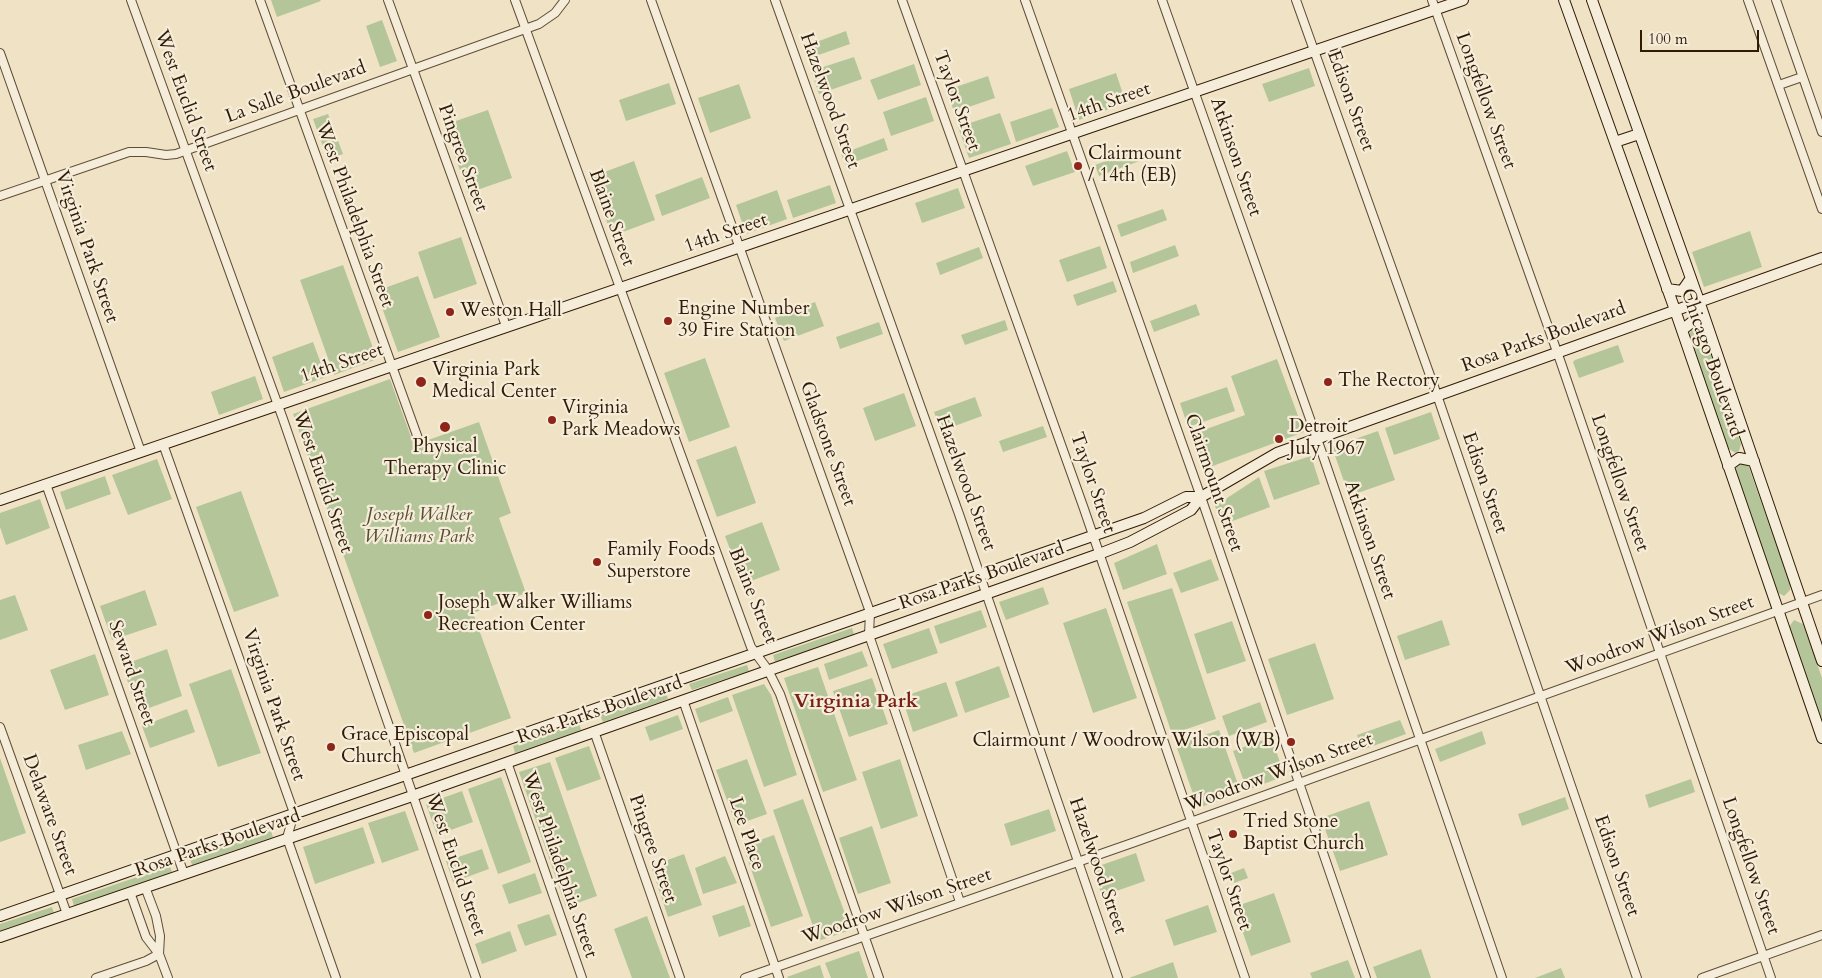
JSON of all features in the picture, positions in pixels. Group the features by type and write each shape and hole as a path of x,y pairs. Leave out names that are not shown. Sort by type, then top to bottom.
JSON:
{"street":[{"name":"West Euclid Street","path":"131,0 278,404 408,774 476,978"},
{"name":"West Philadelphia Street","path":"260,0 419,441"},
{"name":"Pingree Street","path":"388,0 506,326"},
{"name":"Blaine Street","path":"515,0 751,647 768,670 780,694 879,978"},
{"name":"La Salle Boulevard","path":"0,196 129,152 166,155 184,150 526,29 547,19 565,0"},
{"name":"Gladstone Street","path":"651,0 870,612 869,635 960,902"},
{"name":"Hazelwood Street","path":"775,0 980,574 1118,978"},
{"name":"Taylor Street","path":"902,0 1100,554 1245,978"},
{"name":"Clairmount Street","path":"1025,0 1201,497 1366,978"},
{"name":"Atkinson Street","path":"1162,0 1317,439 1502,978"},
{"name":"Edison Street","path":"1296,0 1437,395 1637,978"},
{"name":"14th Street","path":"0,500 506,326 1195,93 1315,51 1433,5 1463,0"},
{"name":"Chicago Boulevard","path":"1564,0 1682,330 1822,738"},
{"name":"Chicago Boulevard","path":"1592,0 1691,278 1822,661"},
{"path":"1748,0 1822,209"},
{"path":"1776,0 1822,132"},
{"name":"Longfellow Street","path":"1433,5 1557,352 1772,978"},
{"name":"Virginia Park Street","path":"0,53 141,452"},
{"path":"1779,85 1802,77"},
{"path":"1615,142 1639,134"},
{"name":"Rosa Parks Boulevard","path":"0,937 415,795 1100,554 1130,542 1191,510 1201,497 1277,453 1822,258"},
{"path":"1667,289 1682,291 1691,278"},
{"path":"1682,330 1692,322 1707,325"},
{"name":"Virginia Park Street","path":"164,444 294,813"},
{"path":"1728,466 1739,458 1754,461"},
{"name":"Seward Street","path":"46,484 184,874"},
{"name":"Rosa Parks Boulevard","path":"0,916 1144,518 1186,496 1201,497"},
{"name":"Woodrow Wilson Street","path":"745,978 1421,740 1822,595"},
{"name":"Lee Place","path":"683,700 779,978"},
{"name":"Delaware Street","path":"0,727 67,914"},
{"name":"Pingree Street","path":"594,731 680,978"},
{"name":"West Philadelphia Street","path":"507,762 582,978"},
{"path":"294,813 287,838 336,978"},
{"path":"145,887 156,916 160,936 158,954"},
{"path":"130,892 146,937 158,954 168,978"},
{"path":"1702,978 1822,935"},
{"path":"96,978 146,961 158,954"}],"green space":[{"path":"271,0 320,0 321,1 277,17"},
{"path":"382,20 397,61 380,67 366,26"},
{"path":"846,31 850,44 807,59 803,47"},
{"path":"854,57 862,79 819,94 811,71"},
{"path":"914,64 921,85 878,100 870,80"},
{"path":"1309,68 1315,86 1269,102 1262,84"},
{"path":"1116,73 1126,103 1079,120 1069,89"},
{"path":"988,76 995,98 954,112 947,90"},
{"path":"669,83 676,104 626,121 619,100"},
{"path":"739,84 751,118 710,133 698,98"},
{"path":"926,97 934,121 891,136 883,112"},
{"path":"1052,108 1059,127 1016,142 1010,122"},
{"path":"488,110 512,178 468,193 444,125"},
{"path":"1000,113 1011,144 969,158 958,127"},
{"path":"328,114 343,154 328,160 313,119"},
{"path":"884,138 888,150 846,165 841,154"},
{"path":"1141,148 1145,159 1099,176 1095,165"},
{"path":"1067,151 1075,172 1033,186 1025,166"},
{"path":"634,161 655,220 612,236 591,177"},
{"path":"702,177 710,198 662,216 655,195"},
{"path":"830,185 836,203 793,218 787,200"},
{"path":"958,188 965,208 922,223 915,203"},
{"path":"777,190 787,219 746,234 736,205"},
{"path":"1163,209 1167,220 1121,237 1117,225"},
{"path":"1750,231 1762,267 1704,287 1692,252"},
{"path":"461,237 477,284 434,299 418,252"},
{"path":"1175,245 1179,256 1133,273 1130,262"},
{"path":"1100,246 1107,268 1067,282 1059,260"},
{"path":"979,247 983,258 940,275 936,263"},
{"path":"343,265 377,359 334,375 300,280"},
{"path":"418,276 440,337 398,352 376,291"},
{"path":"1113,281 1117,292 1077,306 1073,295"},
{"path":"815,302 824,326 784,341 775,318"},
{"path":"1196,304 1200,315 1154,332 1150,321"},
{"path":"1005,320 1008,330 965,345 961,335"},
{"path":"879,322 883,334 840,349 836,337"},
{"path":"1696,326 1703,330 1741,444 1739,451 1736,453 1727,448 1689,336 1692,327"},
{"path":"313,342 326,377 284,392 272,357"},
{"path":"1618,345 1624,362 1579,378 1573,362 1575,360"},
{"path":"705,358 730,427 689,442 664,373"},
{"path":"1277,359 1304,432 1202,470 1190,435 1245,415 1231,376"},
{"path":"255,376 263,399 219,415 211,392"},
{"name":"Joseph Walker Williams Park","path":"390,379 414,445 479,422 511,513 499,518 526,593 473,613 511,718 414,753 293,414"},
{"path":"1227,387 1235,411 1188,427 1180,403"},
{"path":"904,393 916,426 875,441 863,408"},
{"path":"975,397 982,416 941,431 934,412"},
{"path":"1431,412 1440,439 1394,455 1385,428"},
{"path":"1043,426 1047,437 1003,452 999,441"},
{"path":"1378,431 1395,480 1349,496 1332,447"},
{"path":"736,446 756,503 717,517 696,460"},
{"path":"1311,456 1320,484 1274,500 1264,471"},
{"path":"157,459 172,499 128,515 112,475"},
{"path":"1747,462 1790,584 1790,590 1784,596 1775,591 1735,472 1737,463"},
{"path":"105,476 111,494 66,510 60,492"},
{"path":"1259,477 1270,507 1222,525 1215,506"},
{"path":"241,491 279,596 234,612 196,507"},
{"path":"40,499 50,528 6,545 0,527 0,513"},
{"path":"762,522 780,570 743,584 725,536"},
{"path":"1157,544 1167,574 1123,590 1114,563"},
{"path":"1211,559 1219,580 1181,593 1173,573"},
{"path":"1043,587 1049,604 1006,620 999,602"},
{"path":"1172,588 1216,719 1172,734 1127,602"},
{"path":"145,590 157,625 112,640 100,606"},
{"path":"15,595 28,630 0,640 0,600"},
{"path":"1106,608 1137,698 1093,713 1063,623"},
{"path":"981,610 987,627 940,644 934,626"},
{"path":"1442,620 1450,645 1405,660 1397,636"},
{"path":"1794,620 1803,624 1822,678 1822,729 1789,627"},
{"path":"1232,621 1246,661 1207,674 1194,634"},
{"path":"852,628 854,634 775,662 773,655"},
{"path":"929,628 938,653 892,669 883,644"},
{"path":"1315,643 1334,699 1287,715 1268,659"},
{"path":"167,649 182,696 138,712 122,665"},
{"path":"862,651 868,666 829,680 824,664"},
{"path":"95,654 109,695 65,710 50,670"},
{"path":"747,665 749,671 692,690 689,684"},
{"path":"999,666 1010,697 965,713 955,682"},
{"path":"818,667 857,780 823,792 784,678"},
{"path":"231,669 261,753 218,767 189,684"},
{"path":"872,678 888,724 849,737 833,691"},
{"path":"946,682 958,716 913,732 902,697"},
{"path":"764,684 771,695 797,775 764,787 732,695"},
{"path":"666,693 668,699 603,722 600,715"},
{"path":"728,697 733,711 700,723 695,709"},
{"path":"1260,702 1267,722 1229,736 1222,716"},
{"path":"187,709 195,732 150,748 142,726"},
{"path":"678,715 683,729 650,741 645,727"},
{"path":"1400,720 1406,734 1362,750 1357,735"},
{"path":"579,723 581,730 515,753 513,746"},
{"path":"1219,730 1241,793 1198,808 1176,745"},
{"path":"122,731 131,754 86,770 78,745"},
{"path":"1482,731 1486,744 1440,762 1435,749"},
{"path":"1271,737 1285,776 1247,790 1233,751"},
{"path":"589,746 601,779 567,791 555,758"},
{"path":"0,758 26,833 0,842"},
{"path":"747,759 767,814 736,825 716,770"},
{"path":"900,759 918,816 881,829 862,772"},
{"path":"550,762 597,896 566,907 519,772"},
{"path":"501,777 531,862 498,874 468,789"},
{"path":"1691,779 1695,792 1649,808 1645,795"},
{"path":"462,791 473,822 437,835 426,804"},
{"path":"1565,797 1569,809 1522,826 1518,814"},
{"path":"803,799 851,930 818,941 773,810"},
{"path":"1369,801 1388,855 1340,871 1321,818"},
{"path":"1049,809 1056,831 1011,846 1004,824"},
{"path":"405,811 419,850 382,863 368,823"},
{"path":"872,826 891,883 858,894 839,838"},
{"path":"363,827 375,863 315,884 303,847"},
{"path":"271,831 273,837 192,865 190,859"},
{"path":"774,835 803,916 771,927 743,846"},
{"path":"482,849 489,869 453,882 446,861"},
{"path":"1136,853 1145,881 1102,896 1093,868"},
{"path":"684,854 702,905 668,917 651,866"},
{"path":"725,856 737,883 703,894 695,868"},
{"path":"170,866 172,872 74,906 72,899"},
{"path":"1244,868 1248,878 1234,883 1231,873"},
{"path":"535,873 542,893 509,904 502,885"},
{"path":"1274,893 1291,942 1251,956 1234,907"},
{"path":"744,905 751,926 719,937 712,916"},
{"path":"1208,905 1217,932 1174,946 1165,920"},
{"path":"52,907 54,913 0,931 0,924"},
{"path":"549,914 557,935 525,946 517,925"},
{"path":"647,916 670,978 632,978 614,929"},
{"path":"510,931 517,951 482,964 475,944"},
{"path":"1421,949 1431,978 1377,978 1373,967"},
{"path":"859,951 868,978 831,978 825,963"},
{"path":"1348,960 1355,978 1312,978 1310,973"},
{"path":"1173,962 1178,978 1129,978"},
{"path":"820,965 824,978 787,977"},
{"path":"1561,968 1565,978 1535,978"}],"place":[{"name":"Clairmount / 14th (EB)","path":"1078,166"},
{"name":"Weston Hall","path":"450,312"},
{"name":"Engine Number 39 Fire Station","path":"668,321"},
{"name":"Virginia Park Medical Center","path":"421,382"},
{"name":"The Rectory","path":"1328,382"},
{"name":"Virginia Park Meadows","path":"552,420"},
{"name":"Physical Therapy Clinic","path":"445,427"},
{"name":"Detroit July 1967","path":"1279,439"},
{"name":"Family Foods Superstore","path":"597,562"},
{"name":"Joseph Walker Williams Recreation Center","path":"428,615"},
{"name":"Clairmount / Woodrow Wilson (WB)","path":"1291,742"},
{"name":"Grace Episcopal Church","path":"331,747"},
{"name":"Tried Stone Baptist Church","path":"1233,834"}],"district":[{"name":"Virginia Park","path":"856,702"}]}
